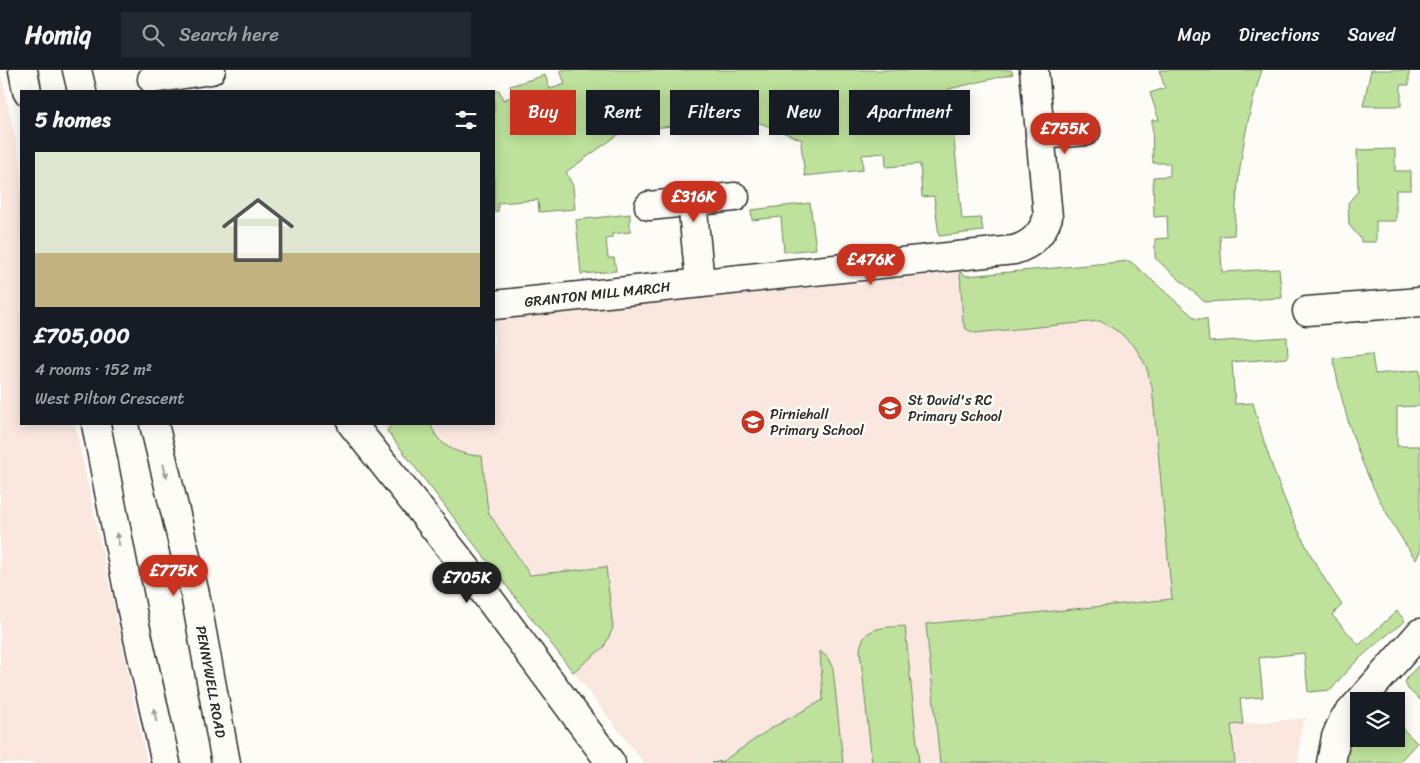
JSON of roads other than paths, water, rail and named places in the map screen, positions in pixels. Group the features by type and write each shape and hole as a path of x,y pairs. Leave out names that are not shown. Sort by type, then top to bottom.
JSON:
{"street":[{"path":"23,70 27,90"},
{"path":"77,70 82,90"},
{"path":"152,80 210,70"},
{"name":"GRANTON MILL MARCH","path":"495,304 1021,248 1036,238 1048,216 1034,70"},
{"path":"1040,135 1086,131"},
{"path":"649,206 735,197"},
{"path":"692,202 700,283"},
{"path":"1307,311 1420,302"},
{"path":"96,425 132,612 166,763"},
{"name":"PENNYWELL ROAD","path":"154,425 195,594 226,763"},
{"path":"353,425 467,569 611,763"},
{"path":"1330,763 1336,737 1344,719 1420,633"}],"place":[{"name":"St David's RC Primary School","path":"890,408"},
{"name":"Pirniehall Primary School","path":"753,422"}]}
